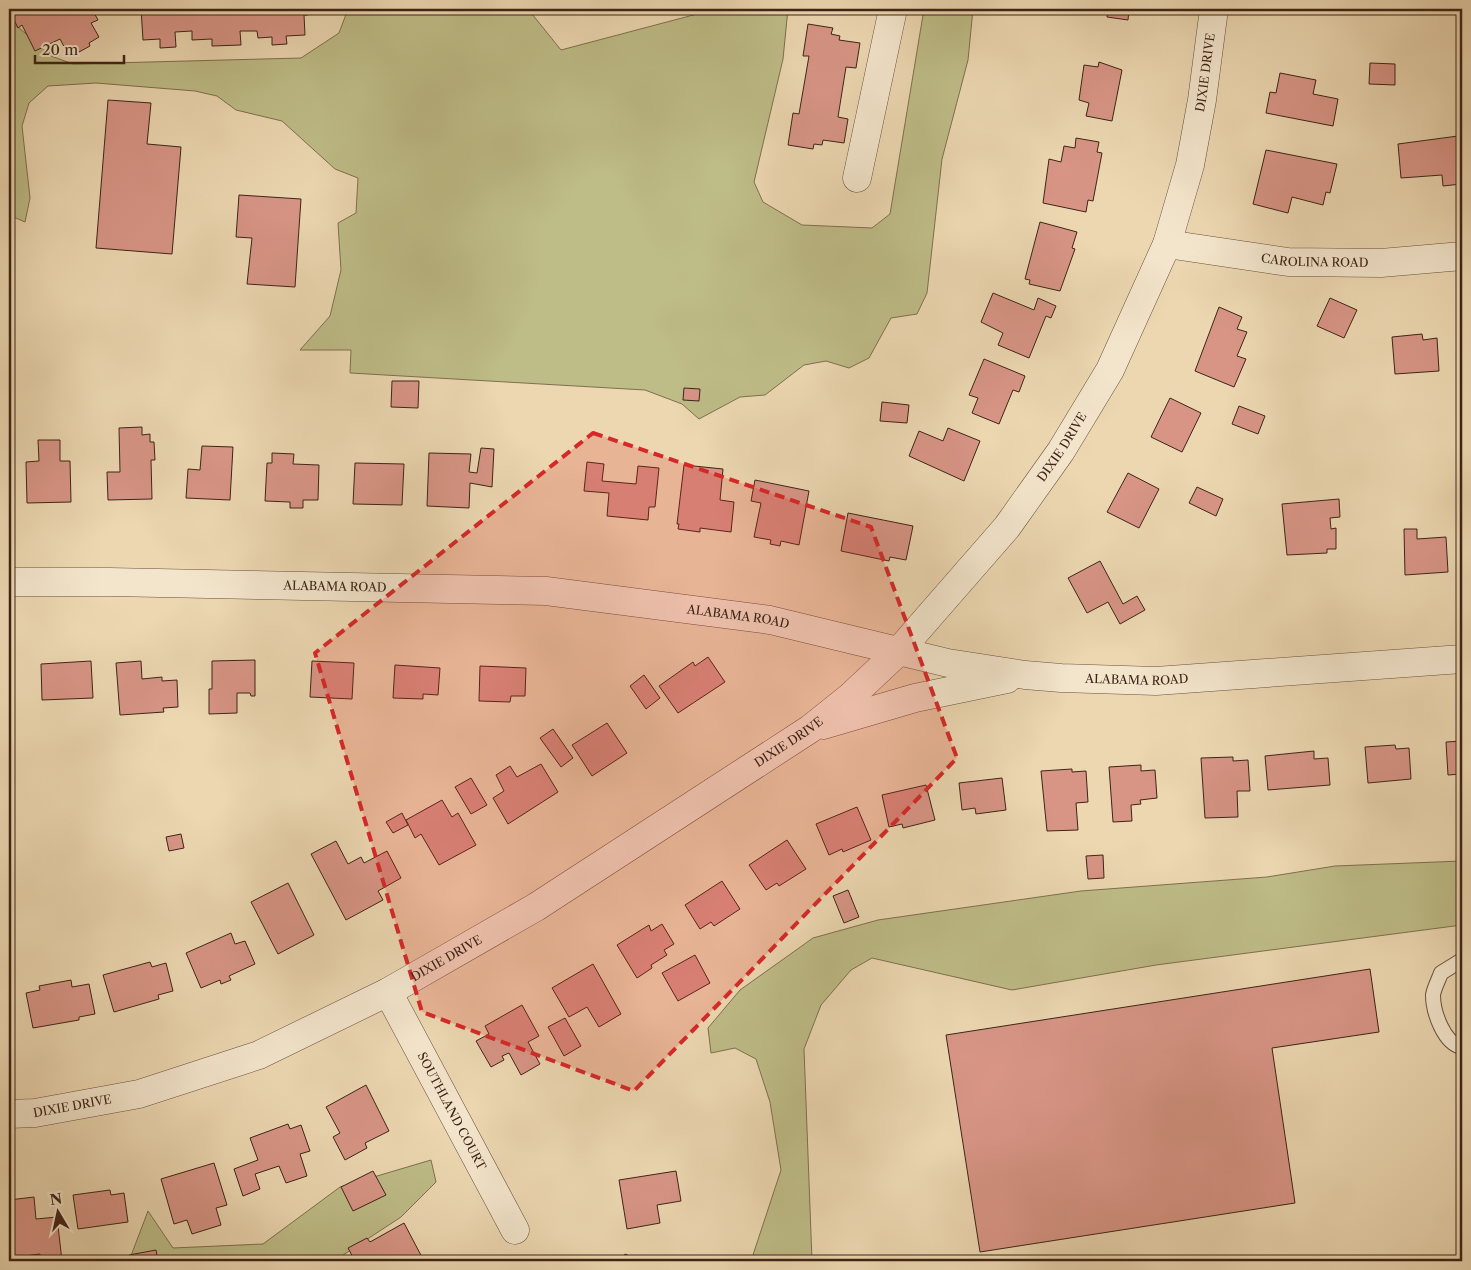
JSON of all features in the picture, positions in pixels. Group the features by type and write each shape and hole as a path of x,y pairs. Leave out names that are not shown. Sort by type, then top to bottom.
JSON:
{"street":[{"path":"856,178 893,9"},
{"name":"DIXIE DRIVE","path":"9,1114 35,1113 139,1094 250,1058 388,992 536,908 810,729 850,697 898,652 1007,527 1061,451 1110,370 1167,244 1190,164 1202,100 1214,9"},
{"name":"CAROLINA ROAD","path":"1167,244 1288,262 1381,263 1462,256"},
{"name":"ALABAMA ROAD","path":"9,582 120,582 546,591 770,620 948,663 1025,676 1156,681 1462,659"},
{"path":"810,729 915,698 1025,676"},
{"name":"SOUTHLAND COURT","path":"388,992 515,1230"}],"lane":[{"path":"1462,960 1441,972 1434,995 1440,1028 1457,1046 1462,1047"}],"highlighted area":[{"path":"593,433 871,527 957,758 634,1091 422,1012 315,653"}],"shaded area":[{"path":"348,9 528,9 561,50 716,9 788,9 783,59 754,182 763,202 802,225 872,228 890,214 924,9 973,9 968,60 942,159 927,293 917,314 891,318 869,358 849,368 826,361 804,365 765,395 740,397 699,419 682,404 645,390 350,373 351,350 300,350 330,316 341,270 338,223 356,213 358,178 335,169 282,121 236,110 217,96 195,91 96,83 48,86 29,103 22,126 30,198 25,222 9,215 9,25 17,26 51,56 73,64 301,58 339,33"},
{"path":"1462,861 1462,925 1156,965 1012,990 872,958 851,970 821,1005 804,1049 812,1261 751,1261 781,1170 770,1102 756,1059 735,1048 711,1053 708,1028 740,990 813,938 878,920 1081,891 1267,877 1335,866"},
{"path":"431,1160 436,1182 401,1217 334,1261 129,1261 148,1211 173,1248 263,1244 340,1187"}],"building":[{"path":"16,9 92,9 98,20 91,23 99,37 89,43 90,46 79,52 77,49 68,54 60,39 35,51 22,25 18,28 10,12"},
{"path":"141,9 308,9 308,15 304,15 305,35 286,36 287,44 272,45 272,37 258,38 257,31 240,31 241,45 212,46 212,39 192,40 192,31 175,32 176,47 160,48 160,39 143,40"},
{"path":"1108,9 1129,9 1128,20 1107,17"},
{"path":"808,24 833,28 831,34 840,36 839,40 860,43 856,68 846,67 838,117 848,119 844,143 823,140 822,145 814,144 813,149 788,145 793,113 799,114 809,56 803,56"},
{"path":"1099,62 1122,70 1112,121 1086,116 1089,103 1079,100 1084,65 1098,67"},
{"path":"1370,63 1395,64 1395,85 1369,84"},
{"path":"1280,73 1316,80 1313,94 1338,99 1333,126 1266,113 1270,92 1276,93"},
{"path":"108,100 151,103 147,144 181,147 172,254 96,248"},
{"path":"1458,136 1462,173 1460,173 1461,184 1443,186 1442,175 1401,178 1398,144"},
{"path":"1076,138 1099,142 1097,152 1102,153 1093,201 1088,200 1086,212 1043,203 1049,159 1061,162 1064,146 1075,148"},
{"path":"1266,150 1337,164 1330,193 1326,192 1323,205 1292,197 1288,213 1253,204"},
{"path":"239,195 301,199 295,287 247,284 252,238 236,237"},
{"path":"1040,222 1077,232 1072,248 1075,249 1060,291 1029,284 1030,280 1025,279"},
{"path":"993,293 1034,310 1038,298 1056,306 1051,318 1046,316 1029,358 998,345 1003,333 981,322"},
{"path":"1330,298 1357,310 1344,338 1317,326"},
{"path":"1219,307 1242,317 1237,329 1247,332 1237,356 1246,359 1234,387 1195,371"},
{"path":"1422,334 1423,340 1437,338 1439,371 1395,374 1392,337"},
{"path":"984,359 1025,376 1019,392 1013,390 999,424 972,413 978,398 969,395"},
{"path":"392,381 419,381 418,408 391,407"},
{"path":"684,388 700,389 699,401 683,400"},
{"path":"1170,398 1201,413 1182,452 1151,437"},
{"path":"882,402 909,405 907,423 880,421"},
{"path":"1239,406 1265,416 1258,434 1232,424"},
{"path":"142,427 142,435 150,434 150,442 154,442 155,460 151,460 152,499 108,500 107,472 120,472 119,428"},
{"path":"948,428 980,441 964,481 909,456 919,431 943,441"},
{"path":"38,440 60,440 60,461 70,461 71,502 27,503 26,462 39,461"},
{"path":"202,446 233,447 230,500 186,498 188,469 200,470"},
{"path":"481,448 494,449 492,487 470,483 469,508 427,506 429,453 471,454 469,472 477,473"},
{"path":"272,453 294,454 293,464 319,465 318,500 303,500 303,508 290,508 290,502 265,501 267,463 272,463"},
{"path":"587,462 604,464 602,481 636,484 638,466 659,468 655,507 649,507 648,520 607,516 609,493 584,491"},
{"path":"355,463 404,464 402,505 353,504"},
{"path":"684,465 723,469 720,500 734,502 731,532 700,528 700,532 678,529"},
{"path":"1128,473 1159,489 1139,528 1107,512"},
{"path":"755,480 809,491 799,545 781,541 780,546 770,544 771,540 754,537 761,503 751,501"},
{"path":"1197,487 1223,499 1216,516 1189,503"},
{"path":"1339,499 1340,517 1330,518 1331,529 1336,528 1336,549 1327,549 1327,553 1287,555 1282,504"},
{"path":"848,513 913,526 906,560 890,557 889,561 841,551"},
{"path":"1404,529 1417,529 1417,539 1446,537 1448,572 1405,575"},
{"path":"1100,561 1123,604 1137,596 1145,610 1120,624 1108,602 1087,613 1068,578"},
{"path":"708,657 725,682 678,713 659,686 693,662 695,666"},
{"path":"255,660 255,696 251,696 250,693 237,693 237,713 209,714 209,689 212,689 212,661"},
{"path":"91,661 93,698 42,700 41,664"},
{"path":"141,661 142,679 162,677 162,681 177,680 178,707 163,708 164,712 120,715 116,663"},
{"path":"312,661 354,663 352,699 310,697"},
{"path":"395,665 440,668 438,695 423,694 423,699 393,698"},
{"path":"480,666 526,668 525,696 511,696 510,702 479,701"},
{"path":"644,675 660,698 646,709 630,686"},
{"path":"607,723 627,753 592,776 572,745"},
{"path":"553,729 573,758 561,767 540,738"},
{"path":"1462,741 1462,774 1448,775 1446,742"},
{"path":"1395,745 1396,749 1409,748 1411,779 1368,783 1365,747"},
{"path":"1314,751 1314,759 1328,758 1330,785 1268,790 1265,756"},
{"path":"1233,757 1233,761 1248,760 1250,791 1237,791 1238,817 1205,818 1201,758"},
{"path":"541,764 558,792 508,824 493,798 504,791 496,775 510,766 517,777"},
{"path":"1141,765 1141,771 1155,770 1157,798 1140,800 1141,804 1131,805 1132,821 1113,822 1109,767"},
{"path":"1072,769 1072,772 1086,771 1088,802 1076,803 1078,830 1047,831 1041,771"},
{"path":"471,778 487,805 471,814 455,787"},
{"path":"1002,778 1006,810 976,814 975,808 962,810 959,783"},
{"path":"926,785 935,820 903,828 902,824 889,827 882,795"},
{"path":"442,800 452,817 458,813 476,845 439,865 421,834 415,838 406,820"},
{"path":"857,807 871,840 843,852 842,849 829,855 816,824"},
{"path":"402,813 408,825 393,833 386,822"},
{"path":"181,834 184,848 169,851 166,837"},
{"path":"787,840 806,869 779,886 777,883 766,890 749,865"},
{"path":"336,841 348,864 361,857 364,863 387,851 401,878 378,891 383,900 346,920 311,854"},
{"path":"1103,855 1104,878 1088,879 1086,856"},
{"path":"722,881 740,909 714,926 711,922 700,929 685,905"},
{"path":"288,883 314,935 278,954 251,902"},
{"path":"848,890 859,917 844,923 833,896"},
{"path":"662,924 674,944 664,950 667,955 651,965 652,968 637,978 617,945 649,925 651,931"},
{"path":"231,933 235,944 245,941 255,964 229,976 231,980 221,984 220,980 201,988 186,953"},
{"path":"695,955 710,983 678,1001 662,973"},
{"path":"150,962 152,967 166,963 173,991 158,995 159,999 114,1012 103,975"},
{"path":"593,964 621,1014 599,1027 587,1007 569,1017 552,988"},
{"path":"1370,969 1379,1032 1272,1048 1295,1203 980,1252 946,1035"},
{"path":"71,980 72,987 89,984 95,1014 79,1017 79,1020 33,1028 26,993 40,990 39,986"},
{"path":"522,1005 539,1036 528,1042 540,1064 521,1075 509,1053 502,1056 504,1060 491,1067 476,1041 489,1034 485,1026"},
{"path":"565,1018 581,1046 564,1056 548,1027"},
{"path":"366,1085 389,1131 365,1143 367,1148 345,1160 333,1137 340,1133 326,1107"},
{"path":"288,1124 290,1129 301,1125 310,1151 300,1154 307,1176 286,1183 279,1166 255,1174 260,1189 243,1196 234,1169 258,1160 250,1138"},
{"path":"214,1163 227,1205 216,1208 221,1225 192,1234 187,1220 174,1224 161,1179"},
{"path":"373,1171 386,1195 353,1211 341,1187"},
{"path":"676,1171 681,1201 657,1205 660,1223 627,1229 619,1180"},
{"path":"110,1190 111,1195 124,1193 128,1222 78,1229 73,1195"},
{"path":"34,1197 36,1219 57,1217 62,1261 40,1261 40,1254 9,1258 9,1200"},
{"path":"404,1223 424,1261 383,1261 380,1257 373,1261 355,1261 348,1248 367,1238 370,1242"},
{"path":"156,1250 158,1261 130,1261 129,1255"},
{"path":"625,1254 641,1261 622,1261"}]}
